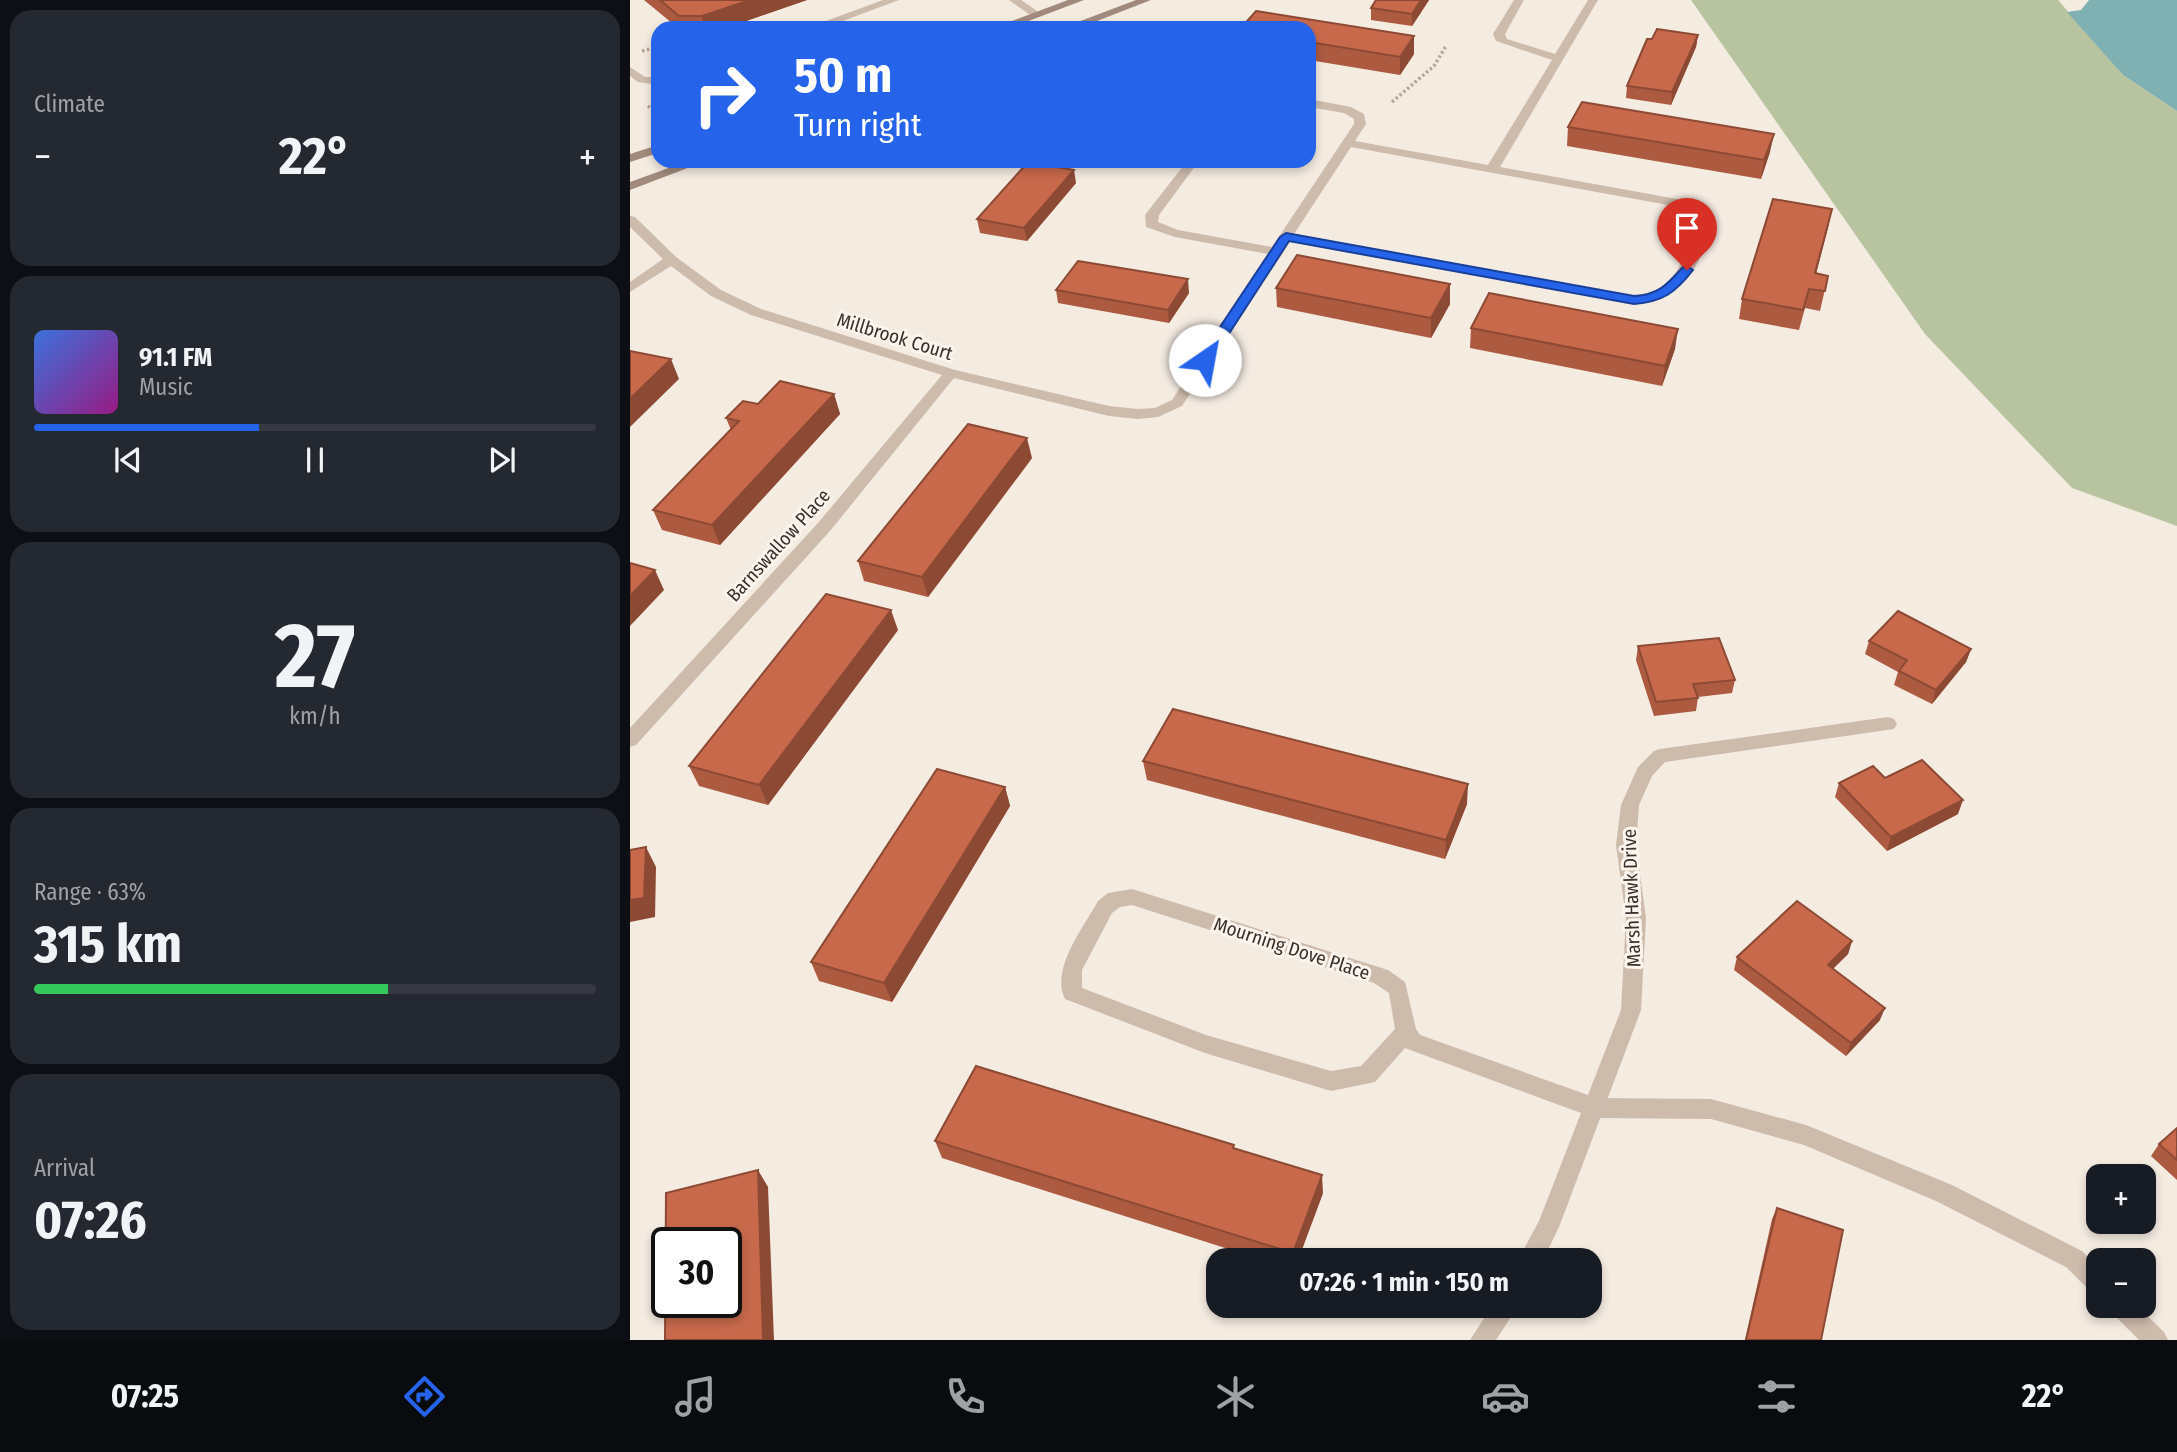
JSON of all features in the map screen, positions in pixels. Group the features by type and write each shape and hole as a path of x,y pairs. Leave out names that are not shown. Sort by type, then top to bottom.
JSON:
{"main road":[{"path":"1019,21 1079,0"},
{"path":"1088,21 1146,0"},
{"path":"630,158 651,151"},
{"path":"630,186 680,168"}],"street":[{"path":"856,0 868,9"},
{"path":"833,21 894,0"},
{"path":"1014,0 1037,15"},
{"path":"1519,0 1499,34 1502,41 1525,51 1558,58"},
{"path":"1492,169 1593,0"},
{"path":"630,70 642,80 651,81"},
{"path":"1188,168 1152,215 1152,224 1175,233 1276,252 1360,124 1360,117 1346,110 1316,104"},
{"path":"1286,237 1634,300 1652,299 1668,291 1687,270 1702,232 1701,224 1683,204 1347,143"},
{"name":"Millbrook Court","path":"630,220 671,260 716,293 756,312 951,373 1109,411 1138,414 1158,412 1177,403 1276,252"},
{"path":"630,288 671,260"},
{"name":"Barnswallow Place","path":"630,740 824,527 951,373"},
{"name":"Marsh Hawk Drive","path":"1537,1248 1595,1108 1631,1010 1636,918 1626,845 1630,805 1645,772 1660,756 1888,724"},
{"name":"Mourning Dove Place","path":"1132,897 1381,976 1398,988 1406,1032 1367,1074 1331,1081 1205,1044 1072,993 1072,970 1105,907 1115,899 1132,897"},
{"path":"1406,1032 1413,1042 1426,1048 1504,1073 1595,1108 1712,1109 1806,1135 1956,1199 2074,1259 2086,1271"},
{"path":"1482,1340 1498,1318"},
{"path":"2133,1318 2156,1340"}],"path":[{"path":"1392,102 1434,66 1446,46"}],"green space":[{"path":"1691,0 2058,0 2123,75 2177,111 2177,526 2072,488 1925,334"}],"water":[{"path":"2089,0 2177,0 2177,111 2123,75 2067,12 2081,10"}],"building":[{"path":"660,0 750,0 702,16 679,16"},
{"path":"1376,0 1421,0 1412,14 1371,8"},
{"path":"1256,11 1414,36 1400,57 1316,43 1316,21 1247,21"},
{"path":"1657,29 1698,35 1672,92 1627,86 1647,39 1652,39"},
{"path":"1582,102 1774,134 1764,160 1568,127"},
{"path":"1023,168 1074,170 1024,228 977,219"},
{"path":"1773,199 1832,209 1815,273 1828,276 1825,291 1809,289 1803,310 1742,299"},
{"path":"1297,255 1450,284 1431,318 1276,288"},
{"path":"1078,261 1188,279 1168,310 1056,290"},
{"path":"1489,293 1678,329 1665,366 1471,328"},
{"path":"630,351 671,359 630,399"},
{"path":"780,381 834,394 712,525 653,510 739,421 726,418 743,401 758,404"},
{"path":"968,424 1027,438 922,577 858,561"},
{"path":"630,563 655,570 630,596"},
{"path":"826,594 891,610 759,785 689,766"},
{"path":"1898,611 1971,649 1936,690 1899,671 1907,660 1869,641"},
{"path":"1719,638 1735,680 1693,684 1698,698 1656,702 1638,646"},
{"path":"1173,709 1468,784 1446,840 1143,761"},
{"path":"1922,760 1963,800 1891,837 1839,783 1873,766 1885,778"},
{"path":"937,769 1005,787 884,983 811,962"},
{"path":"646,847 644,898 630,900 630,850"},
{"path":"1797,901 1852,941 1828,965 1885,1008 1851,1043 1737,957"},
{"path":"976,1066 1234,1145 1233,1148 1322,1175 1295,1248 1277,1248 935,1141"},
{"path":"2177,1128 2177,1160 2159,1144"},
{"path":"758,1170 763,1340 665,1340 665,1318 742,1318 742,1227 666,1227 666,1193"},
{"path":"1777,1208 1843,1230 1821,1340 1746,1340"}],"route":[{"path":"1205,360 1286,237 1634,300 1652,299 1668,291 1687,270"}]}
